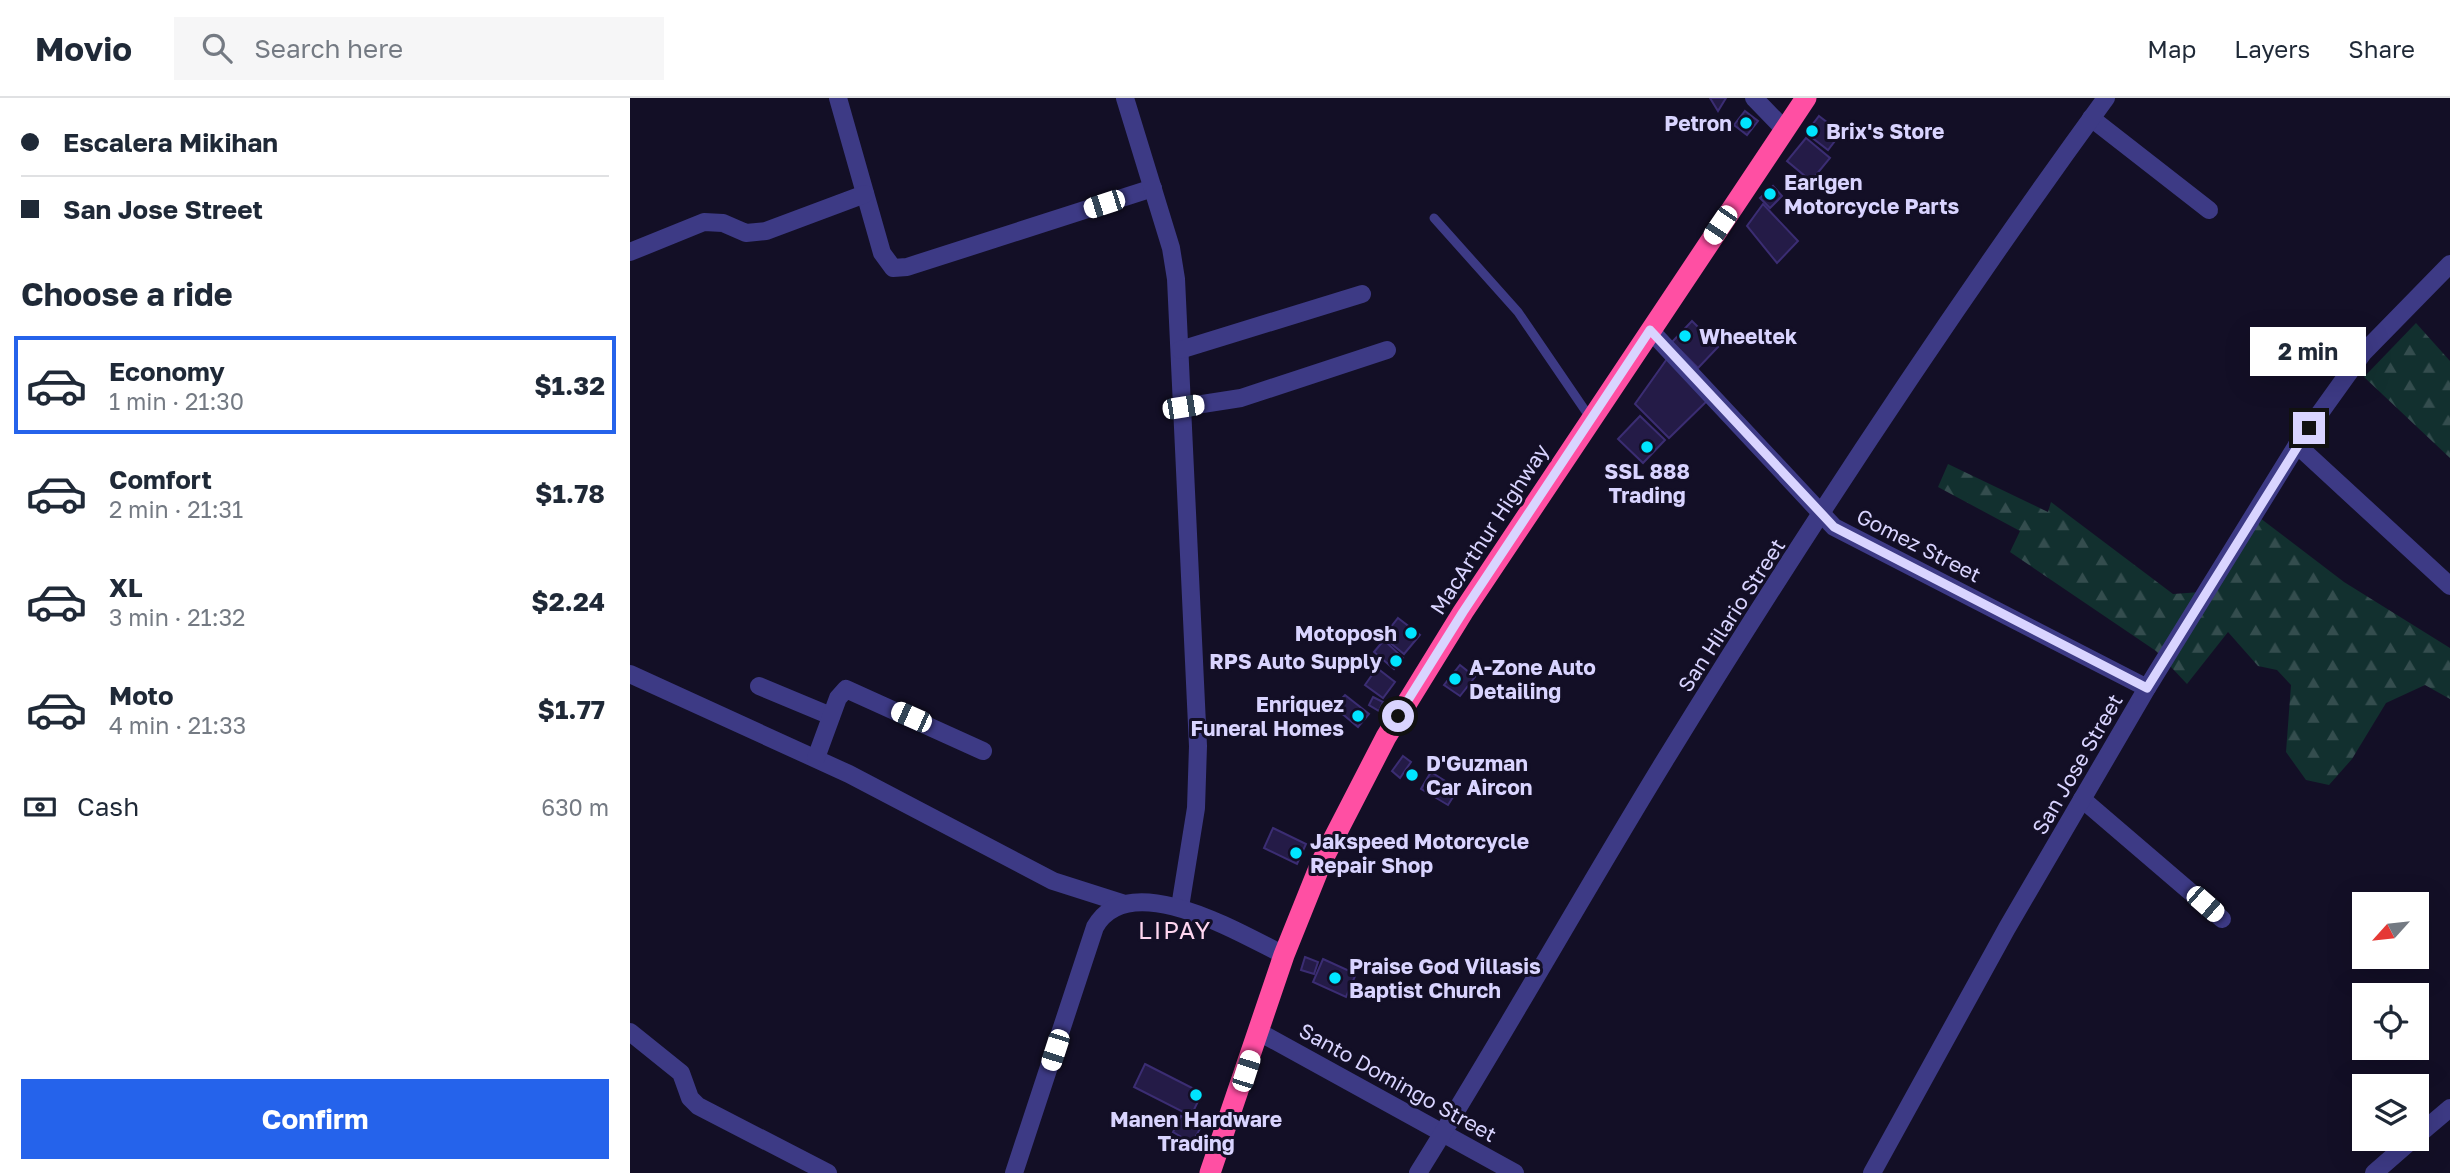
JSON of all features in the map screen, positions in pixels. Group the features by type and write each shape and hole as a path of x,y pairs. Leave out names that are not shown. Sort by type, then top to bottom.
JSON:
{"highway":[{"name":"MacArthur Highway","path":"1210,1173 1284,955 1341,819 1385,737 1463,612 1806,98"}],"street":[{"path":"838,98 882,253 887,263 897,269 1153,188"},
{"path":"1125,98 1171,248 1180,350 1198,746 1196,808 1180,908"},
{"path":"1754,98 1785,130"},
{"name":"San Hilario Street","path":"1418,1173 1660,769 1822,511 2106,98"},
{"path":"2091,118 2209,210"},
{"path":"630,252 704,222 723,223 746,233 766,231 865,194"},
{"name":"San Jose Street","path":"1872,1173 2007,928 2082,799 2297,445 2363,353 2450,264"},
{"path":"1180,350 1363,294"},
{"name":"Gomez Street","path":"1650,330 1822,511 1834,527 2147,688"},
{"path":"1183,407 1241,398 1387,350"},
{"path":"2297,445 2450,586"},
{"path":"630,674 816,758 1053,881 1122,903 1180,908 1284,955"},
{"path":"760,686 831,716"},
{"path":"816,758 841,692 849,689 983,751"},
{"path":"2082,799 2222,919"},
{"path":"1014,1173 1096,927 1101,916 1122,903"},
{"path":"630,1032 681,1073 690,1098 698,1106 828,1173"},
{"name":"Santo Domingo Street","path":"1259,1032 1515,1173"},
{"path":"2429,1126 2450,1108"},
{"path":"2374,1173 2400,1151"}],"lane":[{"path":"1434,218 1518,312 1591,419"}],"green space":[{"path":"2416,323 2450,361 2450,458 2364,377"},
{"path":"1948,464 2048,512 2051,502 2173,594 2215,591 2260,518 2344,582 2450,648 2450,699 2425,685 2386,703 2352,759 2329,785 2306,780 2286,752 2291,685 2277,670 2258,666 2228,632 2187,684 2156,651 2010,552 2020,531 1938,487"}],"building":[{"path":"1710,98 1726,98 1718,111"},
{"name":"Petron","path":"1745,111 1758,121 1747,135 1734,125"},
{"path":"1819,116 1841,133 1828,150 1806,133"},
{"path":"1806,138 1830,158 1811,181 1787,161"},
{"path":"1773,186 1782,196 1770,208 1760,198"},
{"path":"1763,204 1798,241 1777,263 1747,226"},
{"path":"1692,321 1718,347 1698,368 1672,342"},
{"path":"1669,356 1709,399 1669,438 1635,404"},
{"path":"1640,416 1665,440 1643,463 1618,439"},
{"path":"1398,618 1420,635 1404,654 1383,637"},
{"path":"1384,640 1403,658 1394,669 1374,652"},
{"path":"1460,665 1475,677 1460,696 1444,685"},
{"path":"1377,668 1395,682 1383,698 1365,685"},
{"path":"1345,695 1369,714 1358,727 1334,707"},
{"path":"1373,697 1383,702 1379,711 1369,705"},
{"path":"1403,756 1411,762 1400,778 1392,771"},
{"path":"1431,772 1458,789 1448,805 1421,789"},
{"path":"1273,828 1306,844 1297,864 1264,848"},
{"path":"1305,957 1318,962 1314,974 1301,970"},
{"name":"Praise God Villasis Baptist Church","path":"1323,959 1356,974 1346,997 1313,982"},
{"path":"1145,1064 1202,1093 1191,1116 1134,1087"},
{"path":"1181,1116 1201,1127 1192,1143 1173,1132"}],"place":[{"name":"Petron","path":"1746,123"},
{"name":"Brix's Store","path":"1812,131"},
{"name":"Earlgen Motorcycle Parts","path":"1770,194"},
{"name":"Wheeltek","path":"1685,336"},
{"name":"SSL 888 Trading","path":"1647,447"},
{"name":"Motoposh","path":"1411,633"},
{"name":"RPS Auto Supply","path":"1396,661"},
{"name":"A-Zone Auto Detailing","path":"1455,679"},
{"name":"Enriquez Funeral Homes","path":"1358,716"},
{"name":"D'Guzman Car Aircon","path":"1412,775"},
{"name":"Jakspeed Motorcycle Repair Shop","path":"1296,853"},
{"name":"Praise God Villasis Baptist Church","path":"1335,978"},
{"name":"Manen Hardware Trading","path":"1196,1095"}],"district":[{"name":"LIPAY","path":"1175,929"}],"route":[{"path":"1398,716 1463,612 1650,330 1822,511 1834,527 2147,688 2309,428"}]}
